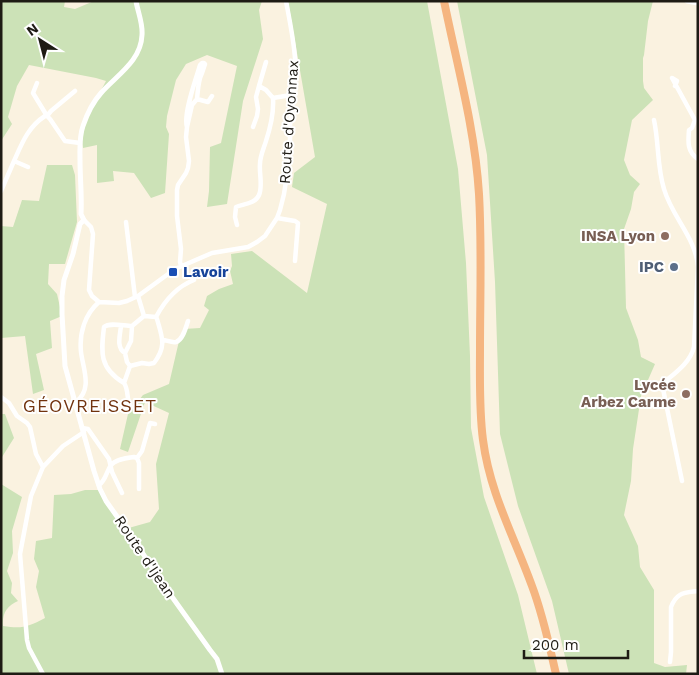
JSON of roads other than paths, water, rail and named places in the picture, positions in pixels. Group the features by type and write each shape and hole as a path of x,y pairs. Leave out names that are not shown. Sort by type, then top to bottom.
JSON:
{"highway":[{"path":"444,1 470,126 478,178 480,405 485,451 490,477 498,502 537,599 556,674"},
{"path":"449,1 474,121 482,170 485,234 485,408 490,452 502,501 541,597 560,674"}],"street":[{"path":"76,402 80,399 86,385 81,353 84,326 92,308 99,302 92,296 89,290 93,234 91,227 81,214 80,143 83,126 97,98 129,65 138,52 143,33 136,1"},
{"name":"Route d'Oyonnax","path":"99,302 119,303 127,301 136,297 168,273 181,266 212,253 253,245 265,236 277,218 284,194 290,155 291,95 294,90 295,66 294,47 286,1"},
{"path":"687,1 697,2"},
{"path":"253,127 258,109 256,97 266,62"},
{"path":"181,266 176,190 186,173 189,161 186,137 187,127 192,105 197,100 198,84 205,64 203,63 200,65 188,107 185,122 187,127"},
{"path":"37,83 34,93 47,116 65,141 80,143"},
{"path":"236,225 236,207 255,200 259,195 261,186 260,162 272,124 273,98 266,90 259,86"},
{"path":"675,86 696,119 689,130 688,148 690,153 698,159"},
{"path":"1,191 26,134 75,91"},
{"path":"273,98 291,95"},
{"path":"197,100 208,102 212,96"},
{"path":"654,120 664,189 674,213 693,246 698,267 693,351 686,363 662,384 682,481"},
{"path":"14,160 28,167"},
{"path":"277,218 298,223 295,261"},
{"name":"Route d'Ijean","path":"84,220 80,224 73,254 64,280 62,314 66,366 98,485 106,501 216,659 222,674"},
{"path":"126,222 136,297 144,316"},
{"path":"130,366 154,363 163,346 156,317 168,298 179,288 194,280"},
{"path":"131,407 128,404 126,386 109,369 104,360 101,349 105,325 132,326 144,316 156,317"},
{"path":"163,340 178,341 188,320"},
{"path":"121,326 119,346 125,353"},
{"path":"130,366 125,353 130,341 132,326"},
{"path":"124,383 130,366"},
{"path":"1,397 9,403 17,416 30,426 36,454 43,467"},
{"path":"136,458 142,450 150,423 155,424"},
{"path":"44,674 29,648 27,640 20,554 31,496 43,467 63,446 83,430 88,429 104,452 122,494"},
{"path":"98,485 106,478 111,466 134,456 139,463 139,489"},
{"path":"670,662 671,607 674,600 681,594 698,592"}],"place":[{"name":"INSA Lyon","path":"665,236"},
{"name":"IPC","path":"674,267"},
{"name":"Lavoir","path":"173,272"},
{"name":"Lycée Arbez Carme","path":"686,394"}],"district":[{"name":"GÉOVREISSET","path":"90,406"}]}
